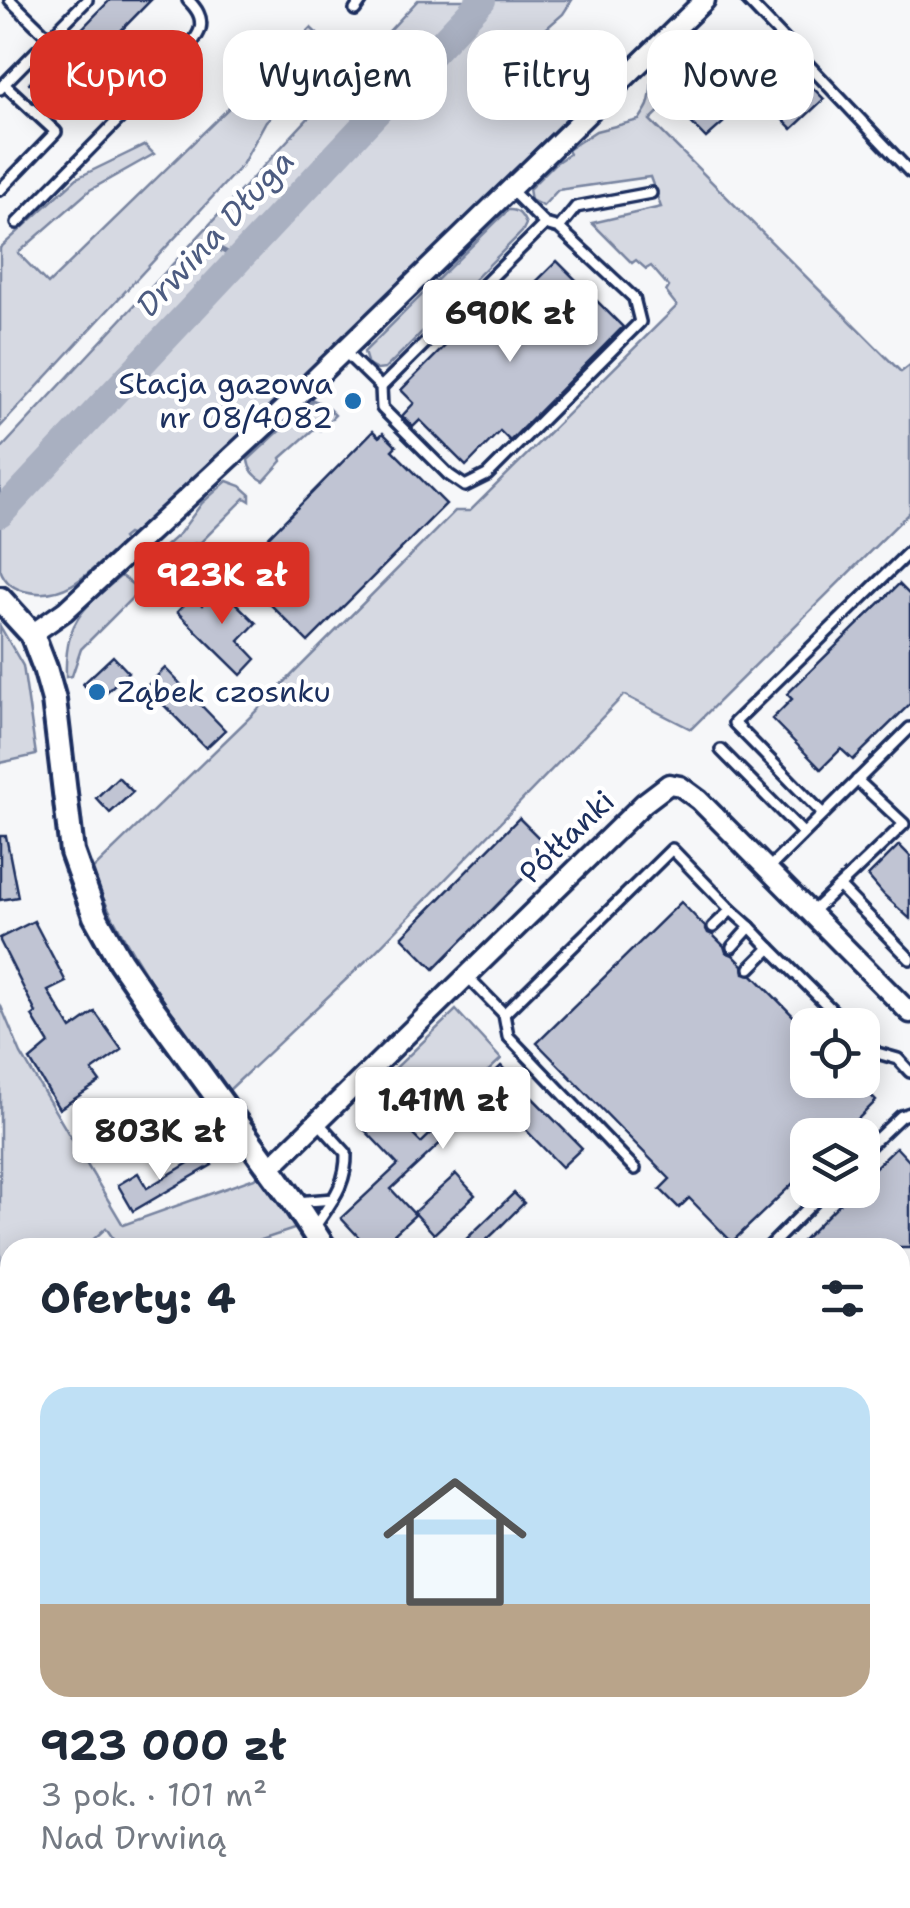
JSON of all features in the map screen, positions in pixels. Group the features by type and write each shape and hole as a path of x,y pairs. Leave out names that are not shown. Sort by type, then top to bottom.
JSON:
{"street":[{"path":"32,634 65,611 344,351 705,0"},
{"path":"0,600 32,634 46,668 54,700 72,852 95,916 152,1010 317,1238"},
{"name":"Półłanki","path":"269,1170 644,803 669,784 691,792 910,1013"}],"lane":[{"path":"10,0 41,30"},
{"path":"57,30 87,0"},
{"path":"188,0 200,20 200,30"},
{"path":"355,10 362,0"},
{"path":"747,0 910,172"},
{"path":"0,190 56,132 2,86 30,57"},
{"path":"17,223 118,120"},
{"path":"344,351 380,387 382,408 449,475 465,486 487,475 640,322 634,298 559,228 545,224 510,189"},
{"path":"559,228 576,207 651,192"},
{"path":"380,387 545,224"},
{"path":"823,814 734,723 910,551"},
{"path":"767,870 910,728"},
{"path":"721,750 803,834"},
{"path":"811,913 908,826 857,780"},
{"path":"504,1014 672,848 831,1008"},
{"path":"840,887 910,959"},
{"path":"713,927 731,910"},
{"path":"732,947 750,927"},
{"path":"750,968 770,948"},
{"path":"467,976 504,1014 508,1036 636,1169"},
{"path":"880,1054 898,1059 910,1072"},
{"path":"880,1136 900,1116 910,1113"},
{"path":"317,1122 346,1153 347,1172 318,1238"},
{"path":"294,1202 333,1199"},
{"path":"778,1238 808,1208"}],"shaded area":[{"path":"418,0 572,0 545,30 467,30 467,120 565,120 332,351 132,536 122,538 124,541 92,570 57,591 29,592 11,585 0,569 0,450 307,120 447,120 447,30 390,30"},
{"path":"647,107 647,120 901,372 910,365 910,512 691,729 624,695 371,956 227,1092 136,958 91,871 455,511 470,511 677,306 666,292 669,287 651,266 646,269 636,260 632,263 592,223 661,207 650,177 558,190 543,206 531,200 529,189 569,154 567,150 596,131 639,120"},
{"path":"223,114 223,120 267,120 242,165 0,427 0,248 77,178 145,145 154,154 90,190 18,253 48,284"},
{"path":"508,210 523,218 526,224 522,232 385,369 368,365 364,352"},
{"path":"313,400 335,415 281,458 264,481 251,470 248,460"},
{"path":"227,481 241,486 250,494 250,501 245,498 201,542 185,546 146,582 134,569 180,533 202,503"},
{"path":"121,576 140,590 81,649 72,676 66,677 68,643 78,618"},
{"path":"0,626 23,666 36,755 0,763"},
{"path":"0,1004 21,1054 123,1225 260,1176 297,1228 267,1238 113,1238 106,1228 95,1238 0,1238"},
{"path":"456,1010 501,1059 426,1130 381,1082"}],"building":[{"path":"110,0 151,0 122,30 81,30"},
{"path":"814,89 824,99 814,108"},
{"path":"689,120 723,123 706,138"},
{"path":"783,120 802,120 792,129"},
{"path":"557,261 623,327 510,441 500,431 466,466 420,420 413,427 402,416 414,403 401,390 468,323 481,336"},
{"path":"373,431 379,437 383,433 396,446 392,450 446,504 308,642 236,570"},
{"path":"899,584 910,595 910,704 853,760 841,749 821,769 772,719 792,699 787,694"},
{"path":"219,587 256,623 239,641 256,659 241,675 177,612 193,596 202,605"},
{"path":"113,656 128,672 98,700 83,684"},
{"path":"165,668 225,730 206,748 146,687"},
{"path":"118,777 133,792 110,813 96,798"},
{"path":"519,818 551,850 434,969 402,937"},
{"path":"0,836 6,836 18,897 0,900"},
{"path":"899,845 910,856 910,919 868,876"},
{"path":"681,902 743,965 744,973 753,975 790,1013 790,1098 876,1101 859,1118 790,1118 790,1186 736,1238 728,1238 689,1198 679,1208 660,1189 670,1179 537,1043"},
{"path":"34,921 66,982 48,991 71,1029 95,1012 122,1050 92,1071 100,1082 59,1109 30,1060 49,1044 32,1016 36,1013 0,941"},
{"path":"501,1066 582,1148 562,1167 492,1095 391,1189 415,1215 390,1238 360,1238 341,1218 398,1165 359,1124 381,1103 421,1143"},
{"path":"104,1112 123,1146 101,1159 82,1125"},
{"path":"896,1147 910,1162 910,1238 805,1238 835,1208 880,1208 880,1163"},
{"path":"205,1153 212,1165 133,1211 118,1185 138,1173 147,1188"},
{"path":"456,1174 475,1195 434,1234 414,1212"},
{"path":"514,1193 524,1203 489,1238 467,1238"}],"waterway":[{"name":"Drwina Długa","path":"0,514 482,0"},
{"path":"216,247 239,259"}],"place":[{"name":"Stacja gazowa nr 08/4082","path":"353,401"},
{"name":"Ząbek czosnku","path":"97,692"}]}
